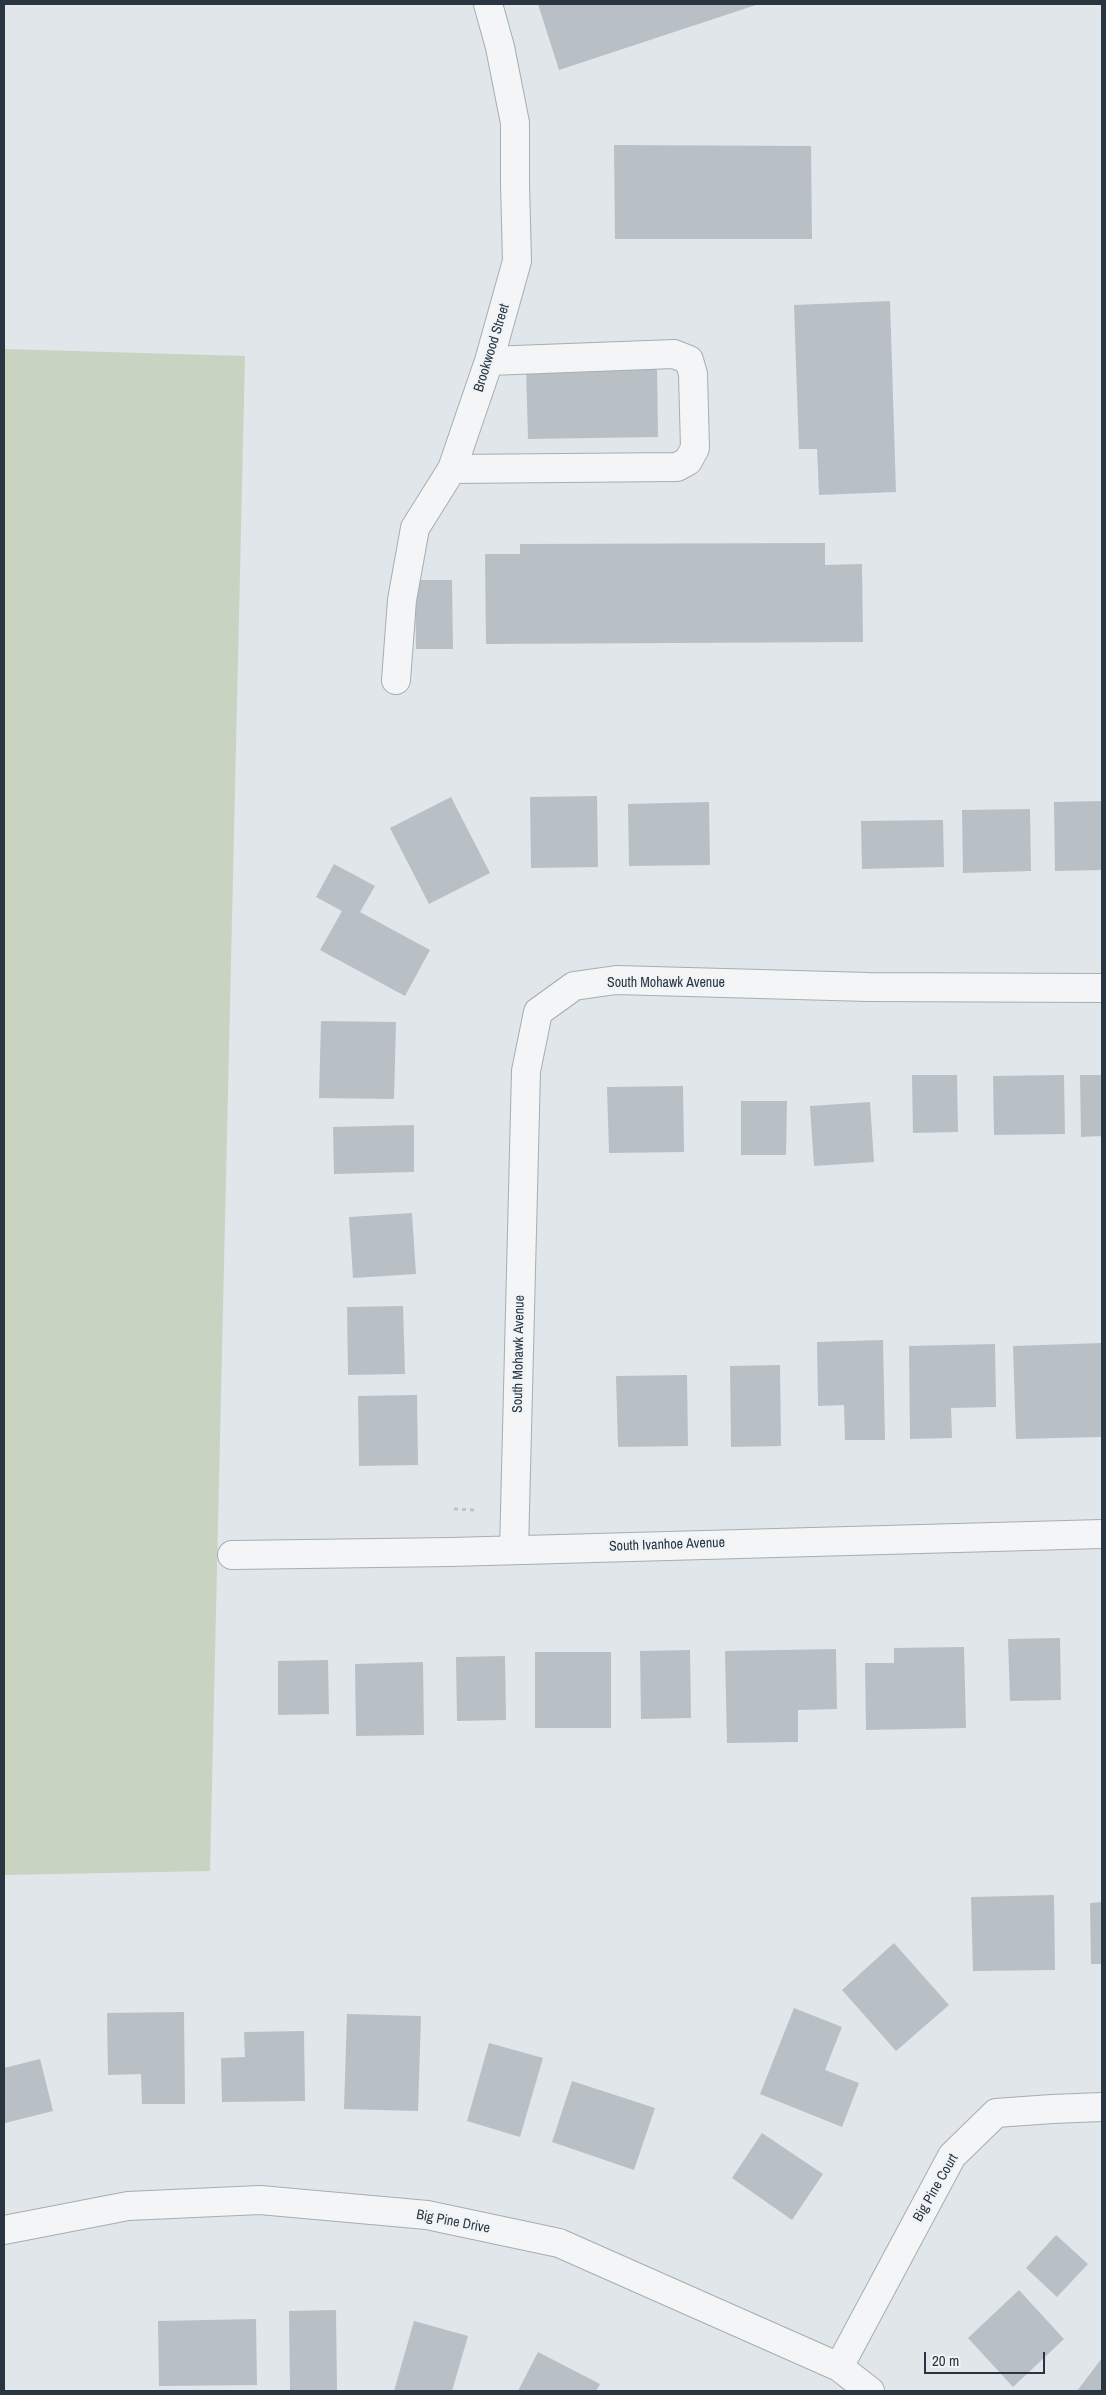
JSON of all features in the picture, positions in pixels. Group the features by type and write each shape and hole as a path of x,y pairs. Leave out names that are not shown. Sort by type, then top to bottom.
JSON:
{"street":[{"name":"Brookwood Street","path":"396,680 402,600 415,528 452,469 489,361 517,261 514,184 516,123 500,47 488,4"},
{"path":"452,469 677,467 688,461 695,448 694,374 688,360 674,354 489,361"},
{"name":"South Mohawk Avenue","path":"514,1550 526,1071 538,1012 574,986 616,980 868,987 1102,988"},
{"name":"South Ivanhoe Avenue","path":"232,1555 514,1550 1102,1534"},
{"name":"Big Pine Court","path":"839,2367 952,2156 996,2114 1052,2108 1102,2107"},
{"name":"Big Pine Drive","path":"4,2230 128,2206 260,2200 427,2215 558,2243 839,2367 870,2391"}],"path":[{"path":"454,1510 475,1510"}],"green space":[{"path":"4,349 245,356 210,1871 4,1875"}],"building":[{"path":"538,4 759,4 559,70"},
{"path":"614,145 811,146 812,239 615,239"},
{"path":"890,301 896,492 819,495 817,449 799,449 794,305"},
{"path":"657,365 658,437 528,439 526,367"},
{"path":"825,543 825,565 862,564 863,642 486,644 485,554 520,554 520,544"},
{"path":"415,580 452,580 453,649 416,649"},
{"path":"597,796 598,867 531,868 530,797"},
{"path":"451,797 490,873 429,904 390,828"},
{"path":"1102,801 1102,870 1055,871 1054,802"},
{"path":"709,802 710,865 629,866 628,804"},
{"path":"1030,809 1031,871 963,873 962,810"},
{"path":"943,820 944,867 862,869 861,821"},
{"path":"334,864 375,886 360,912 430,950 405,996 320,950 342,911 316,897"},
{"path":"321,1021 396,1022 394,1099 319,1098"},
{"path":"912,1075 957,1075 958,1132 913,1133"},
{"path":"1064,1075 1065,1134 994,1135 993,1076"},
{"path":"1080,1075 1102,1075 1102,1136 1081,1137"},
{"path":"683,1086 684,1152 609,1153 607,1087"},
{"path":"741,1101 787,1101 786,1155 741,1155"},
{"path":"870,1102 874,1162 814,1166 810,1106"},
{"path":"414,1125 414,1172 334,1174 333,1127"},
{"path":"412,1213 416,1274 353,1278 349,1217"},
{"path":"403,1306 405,1374 348,1375 347,1307"},
{"path":"883,1340 885,1440 845,1440 844,1405 818,1406 817,1342"},
{"path":"1102,1343 1102,1437 1016,1439 1013,1346"},
{"path":"995,1344 996,1407 951,1408 952,1438 910,1439 909,1346"},
{"path":"780,1365 781,1446 731,1447 730,1366"},
{"path":"687,1375 688,1446 618,1447 616,1376"},
{"path":"417,1395 418,1465 359,1466 358,1396"},
{"path":"1060,1638 1061,1700 1010,1701 1008,1639"},
{"path":"964,1647 966,1728 866,1730 865,1663 894,1663 894,1648"},
{"path":"836,1649 837,1709 798,1710 798,1742 727,1743 725,1651"},
{"path":"690,1650 691,1718 641,1719 640,1651"},
{"path":"535,1652 611,1652 611,1728 535,1728"},
{"path":"505,1656 506,1720 457,1721 456,1657"},
{"path":"328,1660 329,1714 278,1715 278,1661"},
{"path":"423,1662 424,1735 356,1736 355,1664"},
{"path":"1054,1895 1055,1970 973,1971 971,1897"},
{"path":"1102,1902 1102,1964 1091,1964 1090,1903"},
{"path":"894,1943 949,2005 896,2051 842,1990"},
{"path":"794,2008 842,2027 825,2070 859,2083 842,2127 760,2094"},
{"path":"184,2012 185,2104 142,2104 141,2074 108,2075 107,2013"},
{"path":"347,2014 421,2016 418,2111 344,2109"},
{"path":"304,2031 305,2101 222,2102 221,2058 245,2057 244,2032"},
{"path":"489,2043 543,2058 520,2137 467,2121"},
{"path":"40,2059 53,2111 5,2123 4,2068"},
{"path":"572,2081 655,2108 634,2170 552,2142"},
{"path":"762,2133 823,2174 792,2220 732,2178"},
{"path":"1056,2235 1088,2264 1057,2297 1026,2268"},
{"path":"1019,2290 1064,2339 1013,2387 968,2338"},
{"path":"336,2310 337,2390 290,2391 289,2311"},
{"path":"256,2319 257,2385 159,2386 158,2321"},
{"path":"414,2321 468,2336 452,2391 394,2391"},
{"path":"538,2352 600,2384 596,2391 518,2391"},
{"path":"1102,2358 1102,2391 1077,2391"}]}
